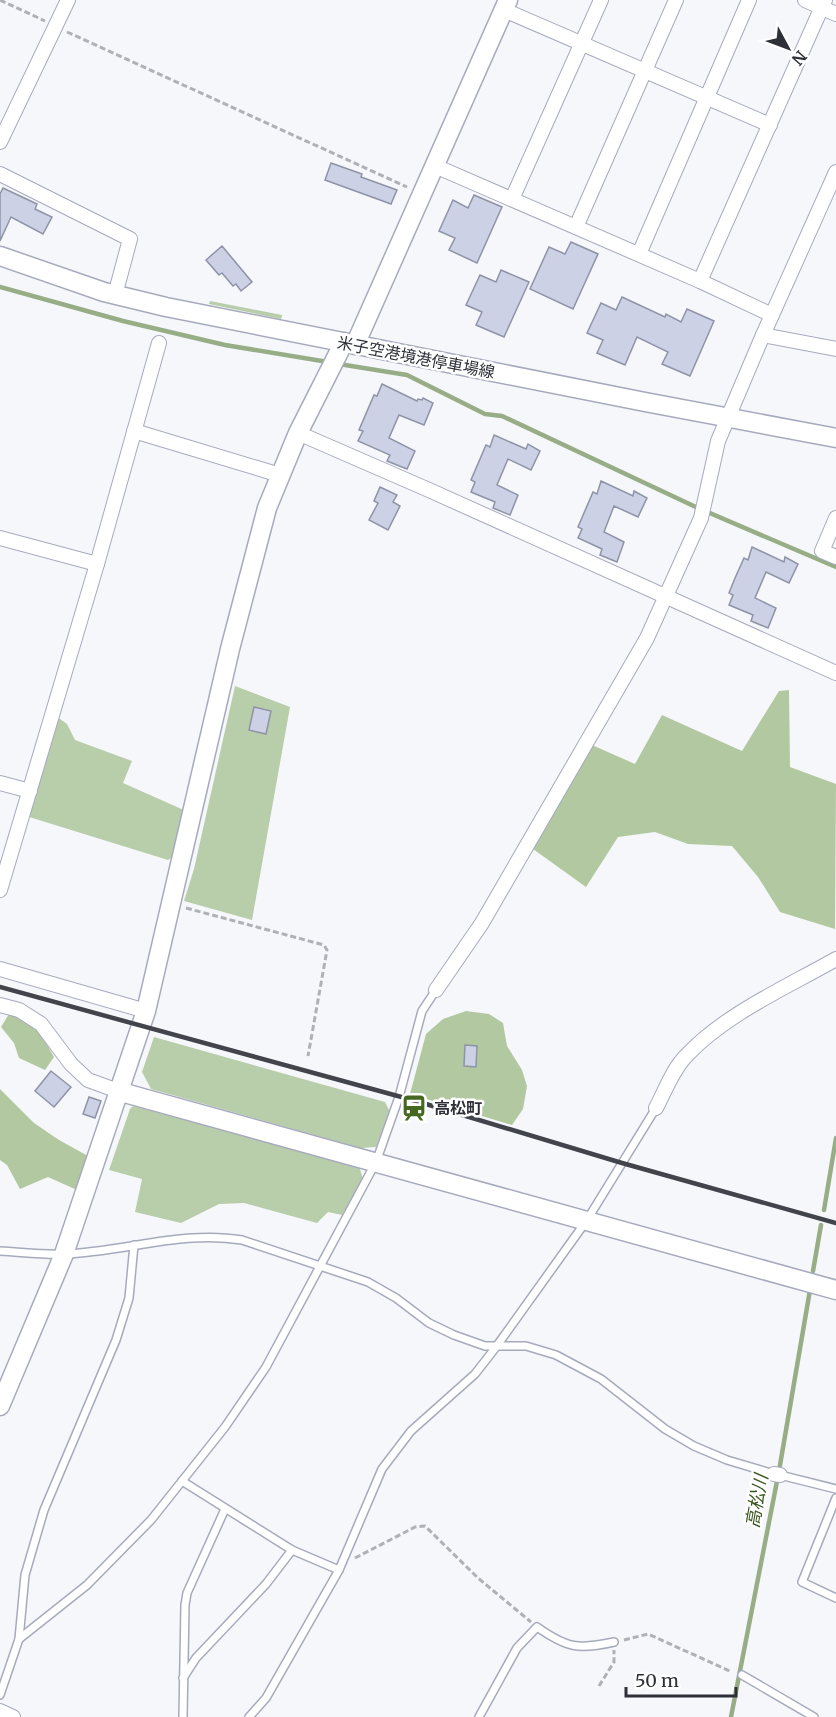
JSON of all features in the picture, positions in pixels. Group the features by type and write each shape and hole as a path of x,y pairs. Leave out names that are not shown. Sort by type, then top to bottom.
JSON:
{"street":[{"path":"0,142 68,0"},
{"path":"512,199 601,0"},
{"path":"576,227 676,0"},
{"path":"639,254 749,0"},
{"path":"806,0 824,4 836,14"},
{"path":"700,281 824,4"},
{"path":"0,1406 64,1254 121,1092 146,1011 257,541 267,508 298,433 350,344 422,194 506,5 582,44 770,125"},
{"path":"435,166 639,254 772,315"},
{"path":"436,990 482,923 647,638 701,518 718,441 727,417 836,172"},
{"path":"0,174 130,239 115,295"},
{"name":"米子空港境港停車場線","path":"0,256 115,295 166,307 836,438"},
{"path":"764,335 836,349"},
{"path":"0,890 97,564 159,343"},
{"path":"134,431 280,475"},
{"path":"298,433 836,673"},
{"path":"836,518 822,551 836,557"},
{"path":"0,538 97,564"},
{"path":"0,783 30,791"},
{"path":"656,1108 684,1058 707,1035 836,959"},
{"path":"0,969 146,1011"},
{"path":"0,1005 19,1010 41,1024 71,1064 88,1080 121,1092 836,1290"},
{"path":"0,1711 13,1717"}],"lane":[{"path":"19,1640 87,1585 151,1520 225,1427 266,1367 375,1162 399,1097 422,1011 436,990"},
{"path":"249,1717 266,1698 339,1570 382,1469 411,1431 476,1374 587,1220 656,1108"},
{"path":"0,1251 64,1254 222,1237 242,1240 369,1282 396,1298 429,1323 454,1335 485,1346 526,1346 556,1355 600,1379 665,1429 694,1446 736,1463 836,1489"},
{"path":"0,1695 19,1640 26,1575 45,1510 119,1329 129,1298 134,1245"},
{"path":"182,1481 292,1550 339,1570"},
{"path":"836,1498 802,1582 836,1598"},
{"path":"183,1717 187,1593 225,1509"},
{"path":"183,1678 196,1658 266,1584 292,1550"},
{"path":"479,1717 517,1648 537,1627 560,1643 590,1648 614,1642"},
{"path":"738,1674 814,1717"}],"path":[{"path":"0,0 422,194"},
{"path":"172,905 324,945 327,950 308,1056"},
{"path":"344,1560 351,1560 415,1527 425,1526 478,1578 537,1627"},
{"path":"599,1686 614,1662 614,1642 648,1634 738,1674"}],"green space":[{"path":"210,301 282,316 281,319 209,304"},
{"path":"235,686 290,707 252,920 184,901 194,869"},
{"path":"789,690 790,767 836,784 835,929 780,912 758,877 732,846 688,844 655,832 618,837 586,887 533,849 592,745 635,764 662,715 742,751 779,691"},
{"path":"56,716 67,724 75,740 132,761 123,783 186,811 175,855 168,860 26,816"},
{"path":"466,1011 489,1014 503,1023 507,1046 522,1070 527,1086 523,1109 512,1125 410,1094 426,1034 443,1019"},
{"path":"9,1014 36,1026 54,1057 45,1070 19,1058 14,1043 1,1027"},
{"path":"154,1037 385,1102 390,1112 376,1147 361,1148 151,1089 142,1072"},
{"path":"0,1089 34,1123 88,1156 77,1190 48,1177 20,1189 7,1165 0,1160"},
{"path":"133,1106 359,1166 363,1179 342,1215 328,1212 317,1223 244,1203 219,1204 181,1223 135,1212 142,1179 109,1170"}],"building":[{"path":"331,163 397,190 391,204 325,180"},
{"path":"3,188 37,204 35,209 52,217 43,234 11,217 0,241 0,194"},
{"path":"474,195 502,207 477,263 449,250 455,238 439,231 453,200 468,208"},
{"path":"571,242 598,254 573,309 530,289 549,247 565,254"},
{"path":"222,246 252,282 241,291 236,284 233,286 222,273 219,275 206,260"},
{"path":"501,270 529,282 504,337 476,325 482,312 466,305 480,275 496,282"},
{"path":"622,297 681,322 687,309 714,321 690,376 662,364 668,352 637,337 625,365 597,353 603,340 587,333 601,303 616,310"},
{"path":"382,384 417,401 423,398 433,403 424,425 399,415 389,438 415,451 407,469 387,461 390,455 358,441 363,431 359,430 374,395 377,396"},
{"path":"494,435 526,449 528,444 540,451 531,470 508,459 497,485 518,495 510,515 493,508 495,502 471,492 475,482 471,480 486,445 490,447"},
{"path":"601,481 633,496 634,491 647,498 638,517 614,506 604,532 624,542 617,562 600,555 602,549 578,538 582,529 578,527 593,492 597,494"},
{"path":"380,487 397,495 393,502 400,506 388,530 369,520 378,503 374,501"},
{"path":"752,547 784,562 785,557 798,564 789,583 766,572 755,598 776,608 768,628 751,621 753,615 729,605 733,595 729,593 744,558 748,560"},
{"path":"254,707 271,711 266,734 249,730"},
{"path":"465,1045 477,1046 476,1067 464,1066"},
{"path":"51,1071 71,1087 54,1107 35,1091"},
{"path":"89,1097 101,1101 95,1118 83,1114"}],"waterway":[{"path":"0,287 123,321 225,345 328,362"},
{"path":"339,364 407,375 485,414 502,416 698,508 836,567"},
{"path":"824,1210 836,1138"},
{"path":"813,1271 821,1225"},
{"name":"高松川","path":"731,1717 779,1471 810,1290"}],"railway":[{"path":"0,987 416,1101 622,1163 836,1223"}],"place":[{"name":"高松町","path":"414,1108"}]}
